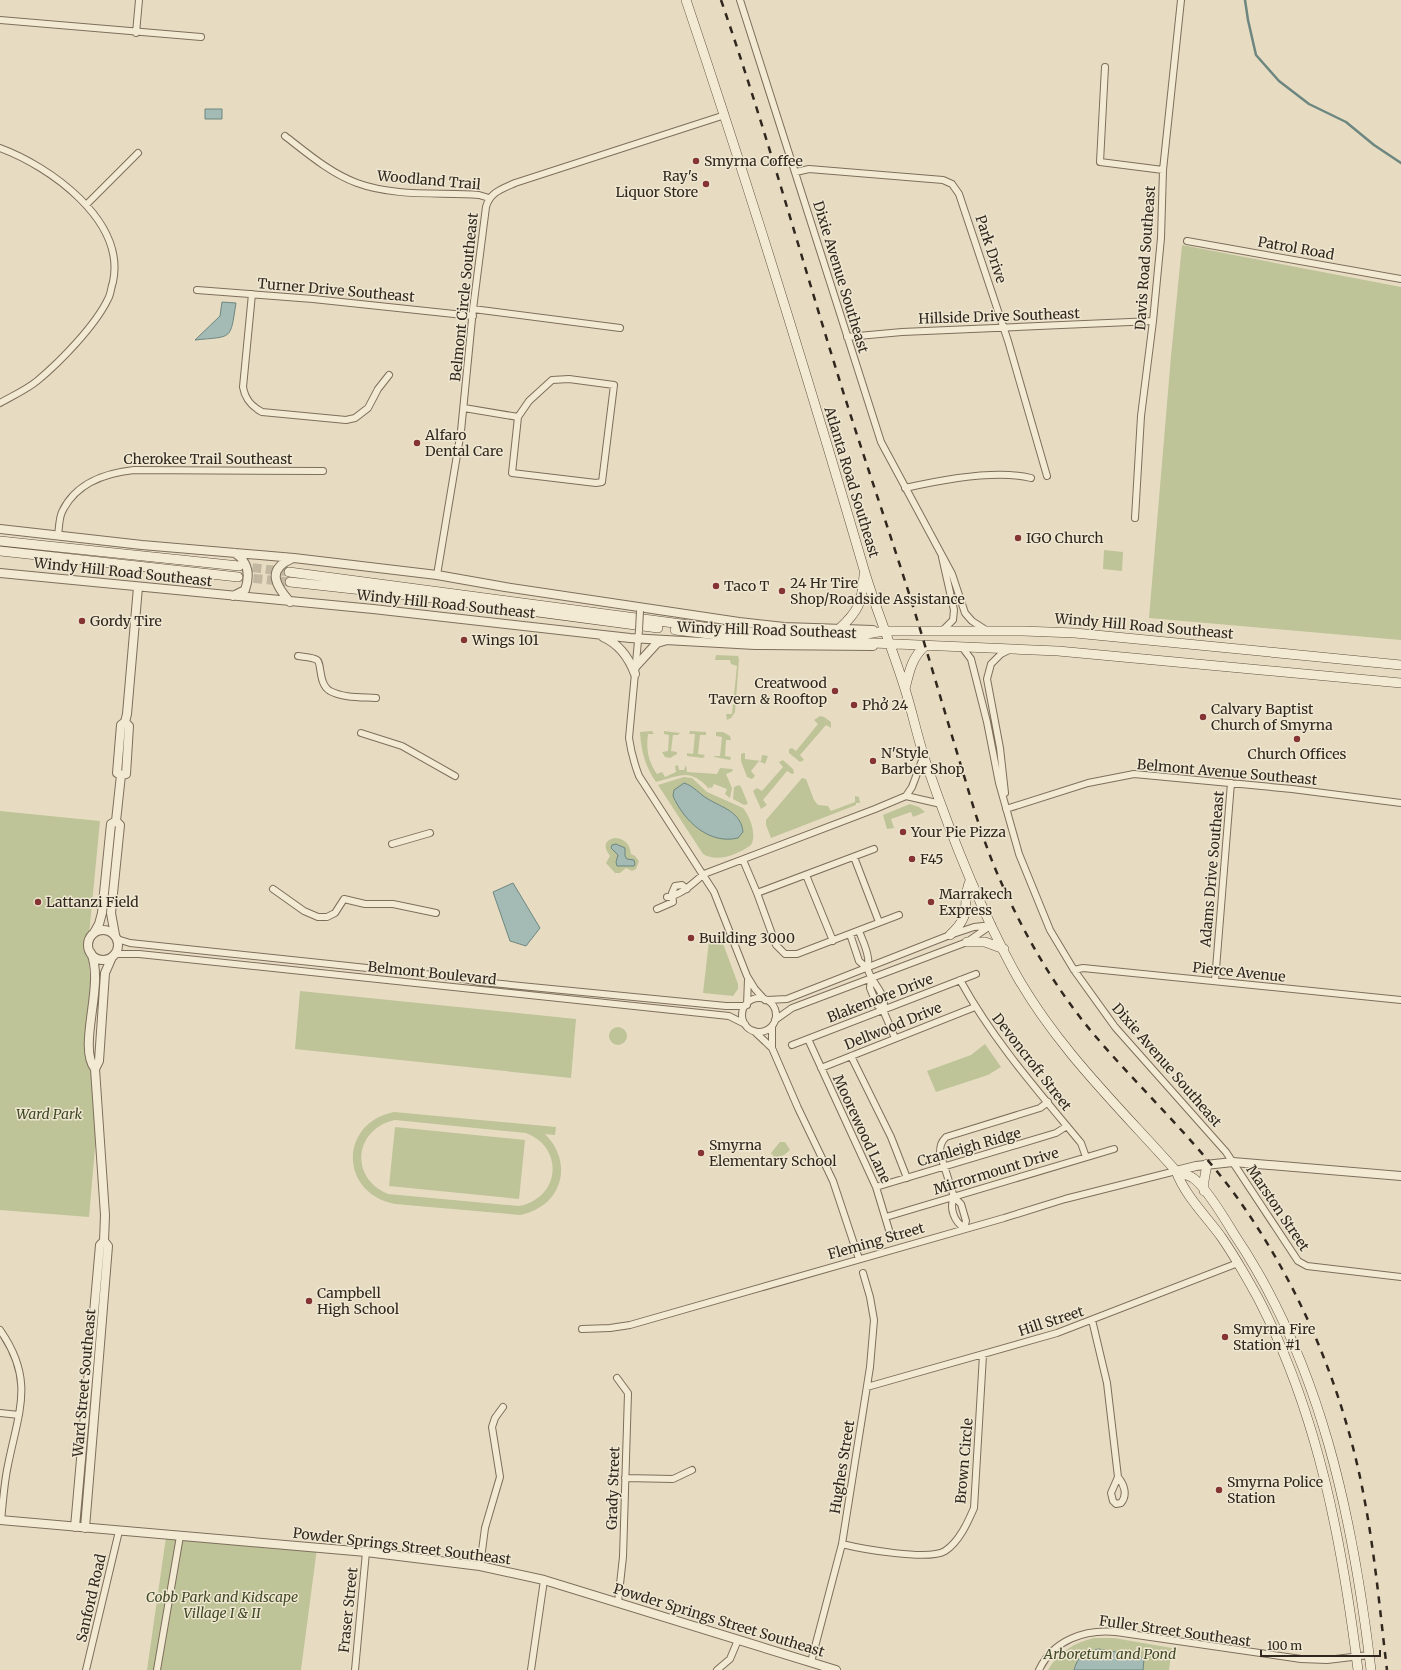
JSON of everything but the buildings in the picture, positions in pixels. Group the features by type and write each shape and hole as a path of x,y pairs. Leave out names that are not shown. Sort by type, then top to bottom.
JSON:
{"main road":[{"name":"Atlanta Road Southeast","path":"686,0 725,115 826,438 864,570 905,689 924,755 970,881 1015,973 1061,1041 1102,1092 1176,1171 1181,1184 1223,1239 1258,1298 1289,1368 1305,1411 1321,1464 1335,1518 1345,1573 1358,1670"},
{"name":"Windy Hill Road Southeast","path":"0,541 239,566"},
{"name":"Windy Hill Road Southeast","path":"0,551 238,577"},
{"path":"839,629 854,615 859,607 863,595 864,570"},
{"name":"Windy Hill Road Southeast","path":"289,572 734,631 824,636 861,635 884,631 987,631 1091,634 1401,665"},
{"name":"Windy Hill Road Southeast","path":"290,582 417,596 736,638 889,645 1013,648 1173,661 1401,683"},
{"path":"905,689 911,664 918,653 925,646"},
{"path":"950,935 966,914 967,888 970,881"},
{"path":"967,942 985,942 1004,949"},
{"path":"1204,1191 1207,1164"},
{"name":"Atlanta Road Southeast","path":"1176,1171 1193,1178 1204,1191 1245,1250 1265,1283 1290,1335 1314,1398 1336,1467 1348,1517 1359,1578 1371,1670"}],"street":[{"path":"136,33 139,0"},
{"name":"Dixie Avenue Southeast","path":"740,0 881,442 952,574 966,613 972,621 987,631"},
{"name":"Davis Road Southeast","path":"1135,518 1141,416 1153,321 1161,238 1163,170 1181,0"},
{"path":"0,20 201,38"},
{"path":"1104,67 1100,162 1163,170"},
{"name":"Belmont Circle Southeast","path":"437,575 464,408 473,309 486,207 489,198 496,192 515,183 725,115"},
{"name":"Woodland Trail","path":"285,136 328,168 357,183 388,190 479,195 489,198"},
{"path":"0,148 19,155 37,165 55,178 86,205 106,234 114,261 114,277 109,298 95,320 69,350 36,382 0,403"},
{"path":"86,205 138,153"},
{"name":"Park Drive","path":"796,172 809,169 943,180 952,184 960,194 1004,328 1048,476"},
{"name":"Patrol Road","path":"1187,241 1401,279"},
{"name":"Turner Drive Southeast","path":"197,290 473,316"},
{"path":"252,294 243,387 244,394 254,408 262,412 346,420 362,414 368,408 378,389 389,375"},
{"path":"473,309 620,328"},
{"name":"Hillside Drive Southeast","path":"847,337 902,332 1153,321"},
{"path":"569,379 614,385 602,482 596,483 512,474 518,417 529,401 552,380 569,379"},
{"path":"464,408 518,417"},
{"name":"Cherokee Trail Southeast","path":"58,536 61,513 75,494 94,480 112,473 134,470 323,471"},
{"path":"905,488 933,481 972,477 1018,475 1030,478"},
{"name":"Windy Hill Road Southeast","path":"0,529 58,536 294,558 437,575 641,609 740,622 784,627 884,631"},
{"name":"Dixie Avenue Southeast","path":"941,552 954,610 953,620 942,631"},
{"path":"233,597 244,590 249,578 245,563 241,557 235,553"},
{"path":"290,602 278,589 276,576 282,563 294,558"},
{"name":"Windy Hill Road Southeast","path":"0,573 233,597 380,610 597,634 639,634 668,640 790,646 861,647 889,645"},
{"name":"Ward Street Southeast","path":"75,1527 100,1245 104,1241 105,1216 95,1070 99,1061 105,972 118,946 111,913 120,825 116,821 121,775 117,773 121,725 126,722 138,587"},
{"path":"641,609 630,738 631,753 636,768 639,776 704,874 717,897 747,976 755,989 774,1007 775,1020 772,1027 772,1048 791,1094 833,1181 859,1259"},
{"path":"597,634 612,640 635,670"},
{"path":"635,670 657,643 668,640"},
{"name":"Dixie Avenue Southeast","path":"961,646 971,658 1006,809 1017,848 1028,879 1050,930 1074,970 1125,1039 1219,1142 1233,1162"},
{"name":"Dixie Avenue Southeast","path":"1006,809 1000,748 987,679 991,664 1001,654 1013,648"},
{"path":"298,656 317,660 320,663 321,678 330,691 348,696 376,698"},
{"path":"361,733 402,746 455,776"},
{"path":"906,796 912,787 924,755"},
{"name":"Belmont Avenue Southeast","path":"1006,809 1088,783 1125,775 1152,775 1231,783 1401,803"},
{"name":"Adams Drive Southeast","path":"1215,982 1231,783"},
{"path":"657,909 673,902 670,897 675,886 682,885 687,888 704,874 875,810 906,796 921,798 941,804"},
{"name":"Ward Street Southeast","path":"95,1070 90,1063 90,1031 96,972 88,942 99,924 102,913 111,824 116,821"},
{"path":"392,844 430,832"},
{"path":"757,894 874,849"},
{"path":"854,857 879,922"},
{"path":"743,860 776,945 785,954 798,954 899,915"},
{"path":"806,875 832,941"},
{"path":"274,889 304,911 318,917 327,917 335,913 344,899 365,904 393,904 436,913"},
{"path":"746,1005 755,999 787,999 950,935 974,927 992,925"},
{"path":"775,1020 792,1008 967,942 992,925"},
{"path":"94,933 105,930 116,937"},
{"path":"859,931 868,958 868,968 871,978 870,988 877,1005 883,1010 894,1038"},
{"path":"850,934 859,961 868,968"},
{"name":"Belmont Boulevard","path":"116,937 130,943 444,976 481,982 726,1006 746,1005"},
{"path":"90,953 99,959 106,960 113,955"},
{"name":"Belmont Boulevard","path":"113,955 139,954 729,1016 745,1024"},
{"name":"Pierce Avenue","path":"1074,970 1083,968 1401,1000"},
{"name":"Blakemore Drive","path":"792,1045 976,974"},
{"path":"747,976 748,987 743,1015 745,1024 772,1048"},
{"name":"Devoncroft Street","path":"960,980 975,1007 1012,1061 1081,1142 1086,1157"},
{"name":"Dellwood Drive","path":"821,1068 975,1007"},
{"path":"754,1031 764,1031 772,1027"},
{"name":"Moorewood Lane","path":"808,1039 876,1187 889,1230"},
{"path":"851,1056 891,1137 907,1178"},
{"path":"954,1197 951,1204 957,1223 964,1228 966,1221 961,1204 954,1197 940,1147 946,1137 1040,1108 1048,1102"},
{"name":"Cranleigh Ridge","path":"876,1187 1056,1133 1067,1126"},
{"name":"Mirrormount Drive","path":"886,1217 1114,1149"},
{"path":"1176,1171 1207,1164 1233,1162 1401,1176"},
{"name":"Marston Street","path":"1233,1162 1296,1258 1301,1263 1307,1266 1401,1277"},
{"name":"Fleming Street","path":"582,1329 610,1328 630,1325 1065,1199 1157,1174 1176,1171"},
{"name":"Ward Street Southeast","path":"84,1528 108,1246 104,1241"},
{"name":"Hill Street","path":"867,1387 983,1355 1092,1320 1238,1263"},
{"name":"Hughes Street","path":"811,1662 842,1544 873,1348 874,1320 870,1297 862,1273"},
{"path":"1092,1320 1106,1382 1118,1477"},
{"path":"0,1330 12,1347 20,1369 22,1382 19,1415 8,1466 0,1521"},
{"name":"Brown Circle","path":"842,1544 857,1548 930,1556 945,1551 955,1541 968,1522 974,1508 983,1355"},
{"name":"Grady Street","path":"617,1378 628,1393 623,1557 618,1602"},
{"path":"480,1566 485,1528 499,1481 499,1471 492,1427 495,1418 503,1407"},
{"path":"0,1412 19,1415"},
{"path":"625,1478 673,1479 692,1470"},
{"name":"Powder Springs Street Southeast","path":"0,1521 366,1552 480,1566 544,1580 836,1670"},
{"name":"Sanford Road","path":"86,1670 118,1531"},
{"path":"157,1670 180,1536"},
{"name":"Fraser Street","path":"355,1670 366,1552"},
{"path":"531,1670 544,1580"},
{"name":"Fuller Street Southeast","path":"1039,1670 1051,1652 1064,1642 1077,1635 1104,1631 1301,1659 1327,1660 1370,1656"},
{"path":"717,1670 730,1659 738,1640"}],"green space":[{"path":"1182,245 1401,287 1401,640 1149,618"},
{"path":"1104,550 1123,552 1122,571 1103,569"},
{"path":"716,655 738,656 739,659 735,712 731,718 727,720 726,714 732,714 737,666 731,664 730,660 715,660"},
{"path":"820,716 831,722 831,728 826,725 800,755 804,760 800,762 789,753 789,749 792,748 796,751 818,724 814,720"},
{"path":"652,731 654,734 648,734 647,745 650,760 657,774 662,772 665,777 676,772 675,766 678,765 679,770 684,770 686,765 687,772 717,774 720,768 732,769 733,771 726,774 732,788 730,798 725,794 727,789 714,784 712,788 709,787 709,789 702,782 690,776 678,776 656,782 646,764 640,732"},
{"path":"664,731 680,733 678,735 673,735 671,751 677,752 677,754 670,758 665,757 662,752 668,751 669,735 664,734"},
{"path":"690,731 706,732 706,735 700,735 698,754 705,755 703,758 687,756 687,753 693,754 695,734 689,734"},
{"path":"716,732 723,732 730,736 731,740 726,740 725,756 731,757 730,760 714,757 720,756 722,737 716,736"},
{"path":"745,753 745,759 761,761 762,755 768,756 765,764 759,761 751,771 755,776 752,779 747,777 741,761 741,754"},
{"path":"783,760 793,769 794,773 792,774 787,771 763,800 767,805 761,809 753,791 757,788 762,791 783,767 779,762"},
{"path":"684,777 692,778 707,792 743,808 752,826 753,841 751,845 728,856 715,858 703,854 658,785"},
{"path":"802,778 806,779 814,800 818,805 828,806 831,811 855,802 855,796 859,797 860,803 856,803 856,805 771,838 766,825 766,820"},
{"path":"739,785 748,804 744,805 733,799 734,787"},
{"path":"910,804 919,807 925,812 913,817 911,812 891,819 894,828 887,829 883,815"},
{"name":"Ward Park","path":"0,811 100,821 88,945 98,1114 89,1217 0,1210"},
{"path":"614,838 624,840 626,842 631,854 639,861 636,869 632,871 626,868 620,873 615,873 606,863 610,856 606,848 606,843 610,839"},
{"path":"721,938 738,984 738,989 733,996 703,993 709,941"},
{"path":"300,991 576,1019 571,1078 295,1049"},
{"path":"618,1027 625,1029 627,1036 625,1043 618,1045 611,1043 609,1036 611,1029"},
{"path":"985,1044 1001,1067 988,1075 936,1092 927,1071 971,1055"},
{"path":"394,1112 556,1127 555,1135 545,1134 554,1146 560,1158 561,1171 559,1183 554,1194 545,1203 534,1210 520,1215 395,1204 377,1197 363,1187 356,1173 353,1158 355,1143 363,1129 376,1119","holes":["395,1120 526,1133 539,1140 547,1150 552,1161 552,1172 550,1183 543,1193 533,1201 519,1206 388,1194 375,1187 367,1177 362,1166 364,1143 371,1133 381,1125"]},
{"path":"395,1127 525,1140 519,1199 389,1186"},
{"path":"780,1142 785,1142 790,1150 784,1155 775,1158 771,1153"},
{"name":"Cobb Park and Kidscape Village I & II","path":"166,1537 317,1548 301,1670 147,1670"},
{"name":"Arboretum and Pond","path":"1094,1638 1114,1638 1172,1648 1169,1670 1048,1670 1057,1658 1067,1649"}],"water":[{"path":"205,109 222,109 222,119 205,119"},
{"path":"222,302 236,303 232,324 228,334 223,337 195,340 220,316"},
{"path":"684,783 735,815 742,825 743,832 738,838 717,838 699,829 691,822 684,814 673,796 674,790"},
{"path":"616,844 625,848 625,856 627,859 634,860 634,866 617,866 616,862 618,855 611,848 612,845"},
{"path":"513,883 540,928 526,946 510,941 493,892"},
{"path":"1099,1649 1138,1656 1144,1659 1143,1670 1074,1670 1077,1661 1082,1655 1089,1651"}],"waterway":[{"path":"1245,0 1256,55 1279,81 1309,104 1346,122 1374,145 1401,163"}],"tunnel":[{"path":"239,566 289,572"},
{"path":"240,577 290,582"}],"railway":[{"path":"721,0 753,96 841,385 912,603 990,857 1010,902 1030,941 1077,1014 1109,1052 1202,1153 1236,1196 1259,1230 1299,1302 1332,1378 1345,1417 1355,1457 1364,1497 1371,1540 1387,1670"}],"place":[{"name":"Smyrna Coffee","path":"696,161"},
{"name":"Ray's Liquor Store","path":"706,184"},
{"name":"Alfaro Dental Care","path":"417,443"},
{"name":"IGO Church","path":"1018,538"},
{"name":"Taco T","path":"716,586"},
{"name":"24 Hr Tire Shop/Roadside Assistance","path":"782,591"},
{"name":"Gordy Tire","path":"82,621"},
{"name":"Wings 101","path":"464,640"},
{"name":"Creatwood Tavern & Rooftop","path":"835,691"},
{"name":"Phở 24","path":"854,705"},
{"name":"Calvary Baptist Church of Smyrna","path":"1203,717"},
{"name":"Church Offices","path":"1297,739"},
{"name":"N'Style Barber Shop","path":"873,761"},
{"name":"Your Pie Pizza","path":"903,832"},
{"name":"F45","path":"912,859"},
{"name":"Lattanzi Field","path":"38,902"},
{"name":"Marrakech Express","path":"931,902"},
{"name":"Building 3000","path":"691,938"},
{"name":"Smyrna Elementary School","path":"701,1153"},
{"name":"Campbell High School","path":"309,1301"},
{"name":"Smyrna Fire Station #1","path":"1225,1337"},
{"name":"Smyrna Police Station","path":"1219,1490"}]}
